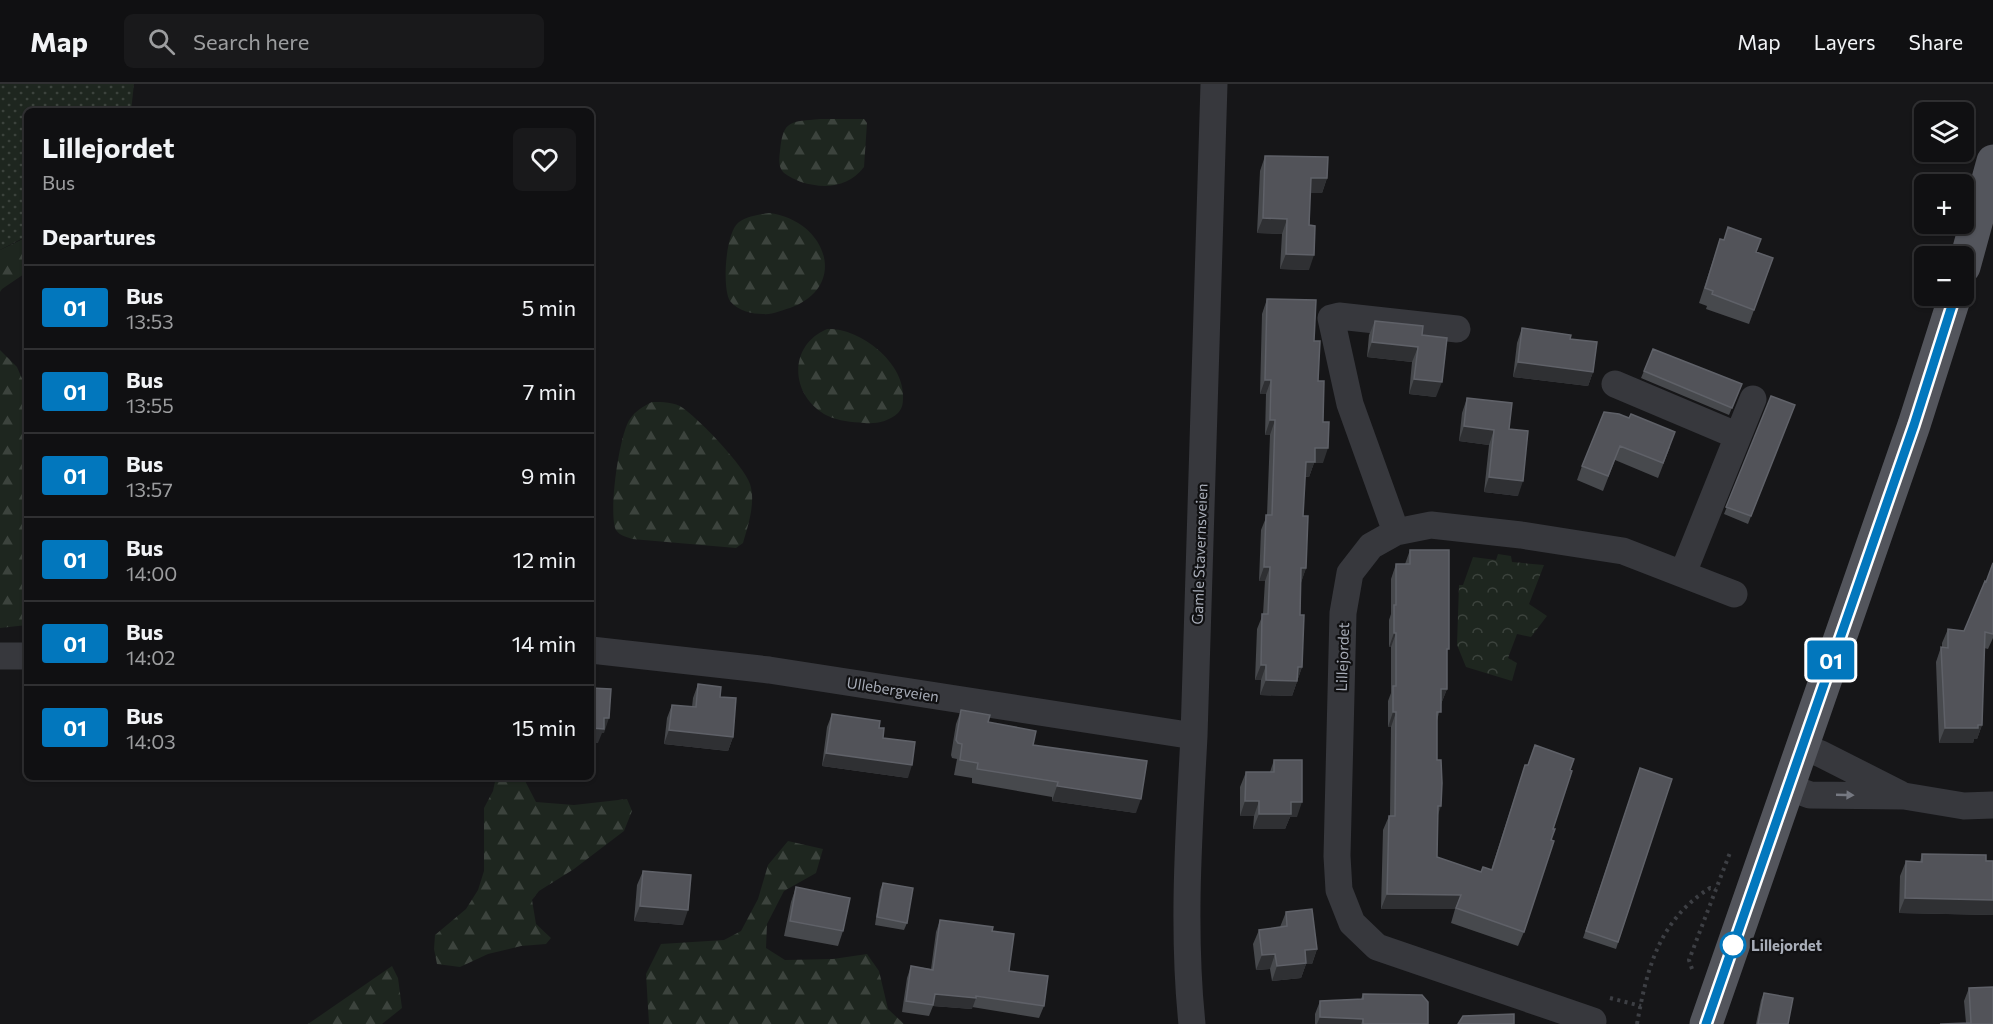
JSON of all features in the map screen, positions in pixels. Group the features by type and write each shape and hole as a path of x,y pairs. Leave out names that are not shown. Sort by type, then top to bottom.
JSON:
{"main road":[{"path":"1970,246 1993,161"},
{"path":"1706,1024 1914,425 1951,306"}],"street":[{"name":"Gamle Stavernsveien","path":"1192,1024 1187,929 1214,84"},
{"path":"1396,532 1350,404 1331,318 1339,316 1457,329"},
{"path":"1615,384 1738,436"},
{"path":"1683,573 1753,399"},
{"name":"Lillejordet","path":"1593,1021 1377,947 1352,923 1339,890 1337,856 1343,614 1350,573 1371,546 1396,532 1431,525 1521,535 1623,551 1734,594"},
{"name":"Ullebergveien","path":"594,650 769,670 1194,736"},
{"path":"0,656 24,656"},
{"path":"1801,746 1841,763 1904,796"},
{"path":"1788,787 1810,795 1904,796 1964,806 1993,805"}],"path":[{"path":"1637,1024 1655,950 1667,928 1699,895 1710,888 1716,889"}],"green space":[{"path":"0,84 134,84 131,108 24,108 24,238 0,250"},
{"path":"820,119 864,119 867,123 864,167 858,174 843,183 818,186 801,182 784,173 781,168 779,160 781,141 786,128 795,122"},
{"path":"769,213 789,218 805,228 817,240 823,255 825,270 820,285 809,298 777,312 754,313 741,310 730,301 726,285 726,261 734,228 739,222"},
{"path":"24,238 24,274 0,292 0,250"},
{"path":"827,329 853,334 865,340 888,359 901,383 903,403 898,413 877,423 864,423 836,419 815,408 800,385 798,372 805,347 814,337"},
{"path":"0,350 17,367 24,383 24,625 0,628"},
{"path":"652,402 672,403 683,408 721,444 746,476 752,491 752,506 743,543 736,548 632,539 616,530 613,508 614,492 622,441 632,416"},
{"path":"1498,554 1511,556 1512,562 1544,565 1529,604 1547,616 1531,637 1517,634 1508,658 1517,663 1512,681 1466,667 1457,645 1459,585 1463,585 1473,557 1496,560"},
{"path":"495,780 525,780 536,802 574,805 627,799 632,811 624,831 574,869 539,891 532,900 536,924 551,938 546,944 521,946 488,954 460,967 437,964 434,949 435,935 466,909 478,890 484,871 484,808 493,791"},
{"path":"788,841 823,849 816,873 784,891 767,924 766,948 785,960 833,959 867,954 879,971 888,1009 904,1024 649,1024 646,974 661,944 724,940 741,931 758,899 768,865"},
{"path":"392,966 398,978 402,1008 382,1024 308,1024"}],"building":[{"path":"1265,156 1328,157 1327,178 1311,178 1309,225 1315,226 1314,255 1286,254 1287,219 1263,218"},
{"path":"1728,227 1761,239 1756,252 1773,258 1754,310 1712,294 1713,291 1705,288 1720,239 1724,240"},
{"path":"1267,299 1316,300 1314,341 1320,341 1318,381 1324,381 1323,422 1329,422 1328,448 1315,448 1315,462 1306,462 1303,516 1308,516 1306,568 1301,568 1300,615 1304,615 1302,667 1298,667 1297,681 1266,680 1266,665 1261,665 1262,614 1268,614 1270,567 1264,567 1266,515 1272,515 1275,420 1270,420 1271,380 1265,380"},
{"path":"1375,321 1423,326 1422,335 1447,338 1442,382 1414,379 1418,347 1372,342"},
{"path":"1522,328 1571,335 1570,339 1597,342 1593,372 1518,362"},
{"path":"1653,349 1742,384 1732,408 1644,371"},
{"path":"1771,396 1795,405 1751,516 1726,507"},
{"path":"1467,398 1512,403 1509,429 1528,431 1523,481 1489,477 1494,430 1464,426"},
{"path":"1604,412 1629,418 1631,414 1675,432 1663,463 1620,446 1608,476 1582,466"},
{"path":"1410,550 1449,550 1447,689 1441,689 1441,712 1437,712 1437,760 1441,760 1442,783 1441,806 1438,806 1437,857 1481,872 1483,867 1492,870 1525,765 1528,765 1535,745 1574,759 1553,829 1555,829 1551,840 1554,841 1524,932 1456,908 1461,895 1387,894 1389,816 1395,816 1396,712 1393,712 1393,686 1396,686 1394,605 1396,605 1396,564 1410,564"},
{"path":"1993,563 1993,634 1985,632 1982,725 1978,725 1978,728 1945,728 1941,647 1948,648 1948,629 1964,631"},
{"path":"698,684 721,687 720,697 736,698 733,737 669,730 672,705 696,707"},
{"path":"594,688 611,689 609,718 604,718 604,729 594,728"},
{"path":"961,710 990,715 988,722 1036,731 1033,745 1147,761 1141,799 1057,786 1058,782 977,769 978,763 960,760 962,744 956,740"},
{"path":"832,714 880,721 879,728 884,728 883,738 915,742 912,765 826,753"},
{"path":"1274,760 1302,760 1302,802 1291,802 1291,814 1259,814 1259,801 1245,801 1246,772 1274,772"},
{"path":"1640,768 1672,779 1618,942 1586,931"},
{"path":"1922,854 1986,855 1986,861 1993,861 1993,900 1905,898 1906,861 1922,862"},
{"path":"643,871 691,875 688,910 640,906"},
{"path":"883,883 913,888 907,923 877,917"},
{"path":"796,887 850,898 843,931 790,921"},
{"path":"1312,909 1317,949 1305,950 1306,963 1277,966 1275,954 1262,955 1259,930 1287,926 1286,912"},
{"path":"940,920 993,927 992,931 1014,934 1009,971 1048,976 1044,1006 976,996 976,998 935,994 933,1005 906,1001 911,966 933,970"},
{"path":"1993,987 1993,1024 1940,1024 1971,1023 1969,988"},
{"path":"1764,993 1793,998 1788,1024 1758,1024"},
{"path":"1363,994 1422,995 1428,1002 1428,1024 1363,1024 1363,1019 1320,1017 1320,1001 1363,999"},
{"path":"1514,1014 1514,1024 1458,1024 1463,1016"}],"bus line":[{"name":"01","path":"1706,1024 1914,425 1952,306"}],"place":[{"name":"Lillejordet","path":"1733,945"}]}
